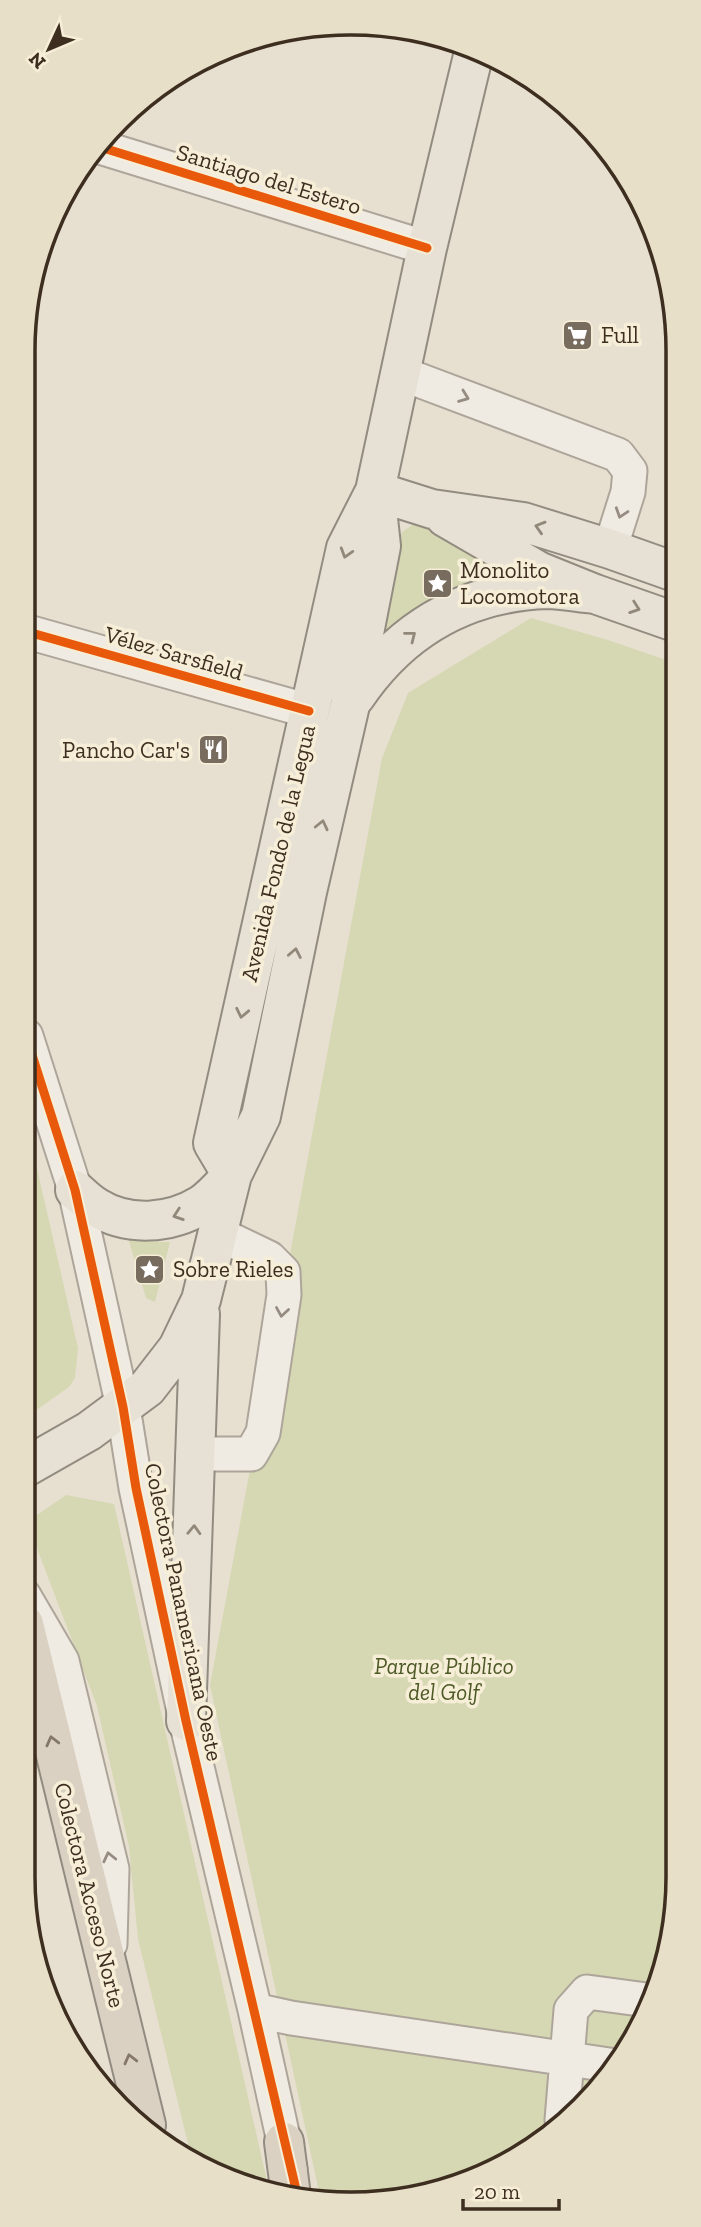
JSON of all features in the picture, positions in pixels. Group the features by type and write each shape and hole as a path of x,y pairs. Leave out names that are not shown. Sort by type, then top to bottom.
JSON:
{"highway":[{"name":"Colectora Acceso Norte","path":"35,1669 144,2115"},
{"path":"284,2143 290,2186"}],"main road":[{"name":"Avenida Fondo de la Legua","path":"232,1175 213,1143 346,548 375,491 427,248 472,59"},
{"name":"Avenida Fondo de la Legua","path":"35,1462 89,1431 147,1388 178,1348 201,1300 232,1175 261,1116 310,879 350,705 381,546 375,491"},
{"path":"375,491 432,509 523,522 666,569"},
{"path":"432,509 538,571 666,619"},
{"path":"350,705 369,676 392,651 418,629 459,607 503,593 550,589 595,594"},
{"path":"75,1190 96,1207 109,1213 133,1220 158,1221 182,1215 203,1203 232,1175"},
{"path":"186,1721 201,1300"}],"street":[{"name":"Santiago del Estero","path":"107,149 427,248"},
{"path":"400,373 618,455 630,471 628,492 610,549"},
{"name":"Vélez Sarsfield","path":"35,634 309,711"},
{"name":"Colectora Panamericana Oeste","path":"35,1064 75,1190 123,1407 136,1488 186,1721 256,2010 295,2187"},
{"path":"194,1454 251,1454 263,1433 284,1295 283,1272 269,1258 217,1233"},
{"path":"35,1615 62,1661 112,1870 109,1974"},
{"path":"563,2111 570,2010 587,1992 641,1999"},
{"path":"256,2010 291,2018 604,2064"}],"green space":[{"path":"414,524 426,525 493,563 496,573 455,591 394,633 383,630 396,547 402,532"},
{"name":"Parque Público del Golf","path":"531,618 666,660 666,1877 660,1938 642,1997 613,2052 574,2100 526,2139 471,2168 412,2186 350,2192 319,2190 210,1685 382,758 408,693"},
{"path":"35,1159 78,1348 75,1378 69,1387 35,1411"},
{"path":"127,1235 155,1242 170,1242 155,1302 146,1298"},
{"path":"66,1495 114,1504 267,2180 230,2168 189,2148 138,1939 129,1847 97,1706 35,1543 35,1516"}],"cycle path":[{"path":"107,149 427,248"},
{"path":"35,634 309,711"},
{"path":"35,1064 75,1190 123,1407 136,1488 186,1721 295,2187"}],"place":[{"name":"Full","path":"578,335"},
{"name":"Monolito Locomotora","path":"437,583"},
{"name":"Pancho Car's","path":"213,750"},
{"name":"Sobre Rieles","path":"150,1269"}]}
